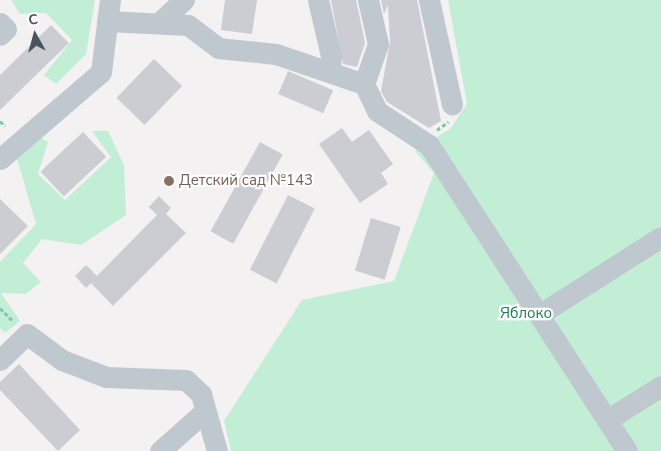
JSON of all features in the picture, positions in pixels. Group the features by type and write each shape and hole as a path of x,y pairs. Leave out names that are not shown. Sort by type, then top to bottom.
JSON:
{"street":[{"path":"3,146 101,72 110,0"},
{"path":"160,22 184,0"},
{"path":"318,0 332,56 330,71"},
{"path":"364,84 378,44 368,0"},
{"path":"429,0 452,105"},
{"path":"108,21 160,22 188,25 218,48 276,54 364,84 377,111 422,140 540,314 627,451"},
{"path":"0,23 6,29 0,35"},
{"path":"540,314 661,237"},
{"path":"0,360 26,334 62,360 106,376 186,380 201,394 203,413 217,451"},
{"path":"607,420 661,386"},
{"path":"203,413 224,421"},
{"path":"160,451 203,413"}],"path":[{"path":"422,140 450,120 452,105"},
{"path":"0,121 3,146"}],"green space":[{"path":"11,0 95,0 86,54 56,84 44,75 72,40 46,13 20,14"},
{"name":"Яблоко","path":"448,0 661,0 661,451 231,451 224,421 302,300 394,281 434,173 415,151 451,128 467,104"},
{"path":"92,131 108,131 124,165 126,215 81,245 42,239 23,263 41,282 26,294 1,293 20,321 5,333 0,328 0,262 36,224 16,155 36,135 48,142 38,174 65,200 111,157"}],"building":[{"path":"225,0 257,0 252,34 221,30"},
{"path":"331,0 356,0 365,43 357,67 343,64"},
{"path":"381,0 417,0 441,121 429,128 387,102 381,91 390,42 388,5 384,14"},
{"path":"51,25 69,43 0,110 0,75"},
{"path":"154,59 182,86 145,125 116,98"},
{"path":"288,71 333,90 323,113 278,94"},
{"path":"342,128 352,142 369,130 393,164 381,173 388,184 360,203 319,144"},
{"path":"83,132 106,157 64,196 41,172"},
{"path":"260,142 283,155 233,244 211,231"},
{"path":"288,195 315,209 277,283 250,270"},
{"path":"159,196 171,208 166,214 186,233 113,306 91,283 86,288 75,276 86,265 97,276 157,215 149,207"},
{"path":"0,199 28,226 0,254"},
{"path":"371,218 401,227 385,280 355,271"},
{"path":"19,364 80,430 58,451 0,390 0,382"}],"place":[{"name":"Детский сад №143","path":"169,181"}]}
